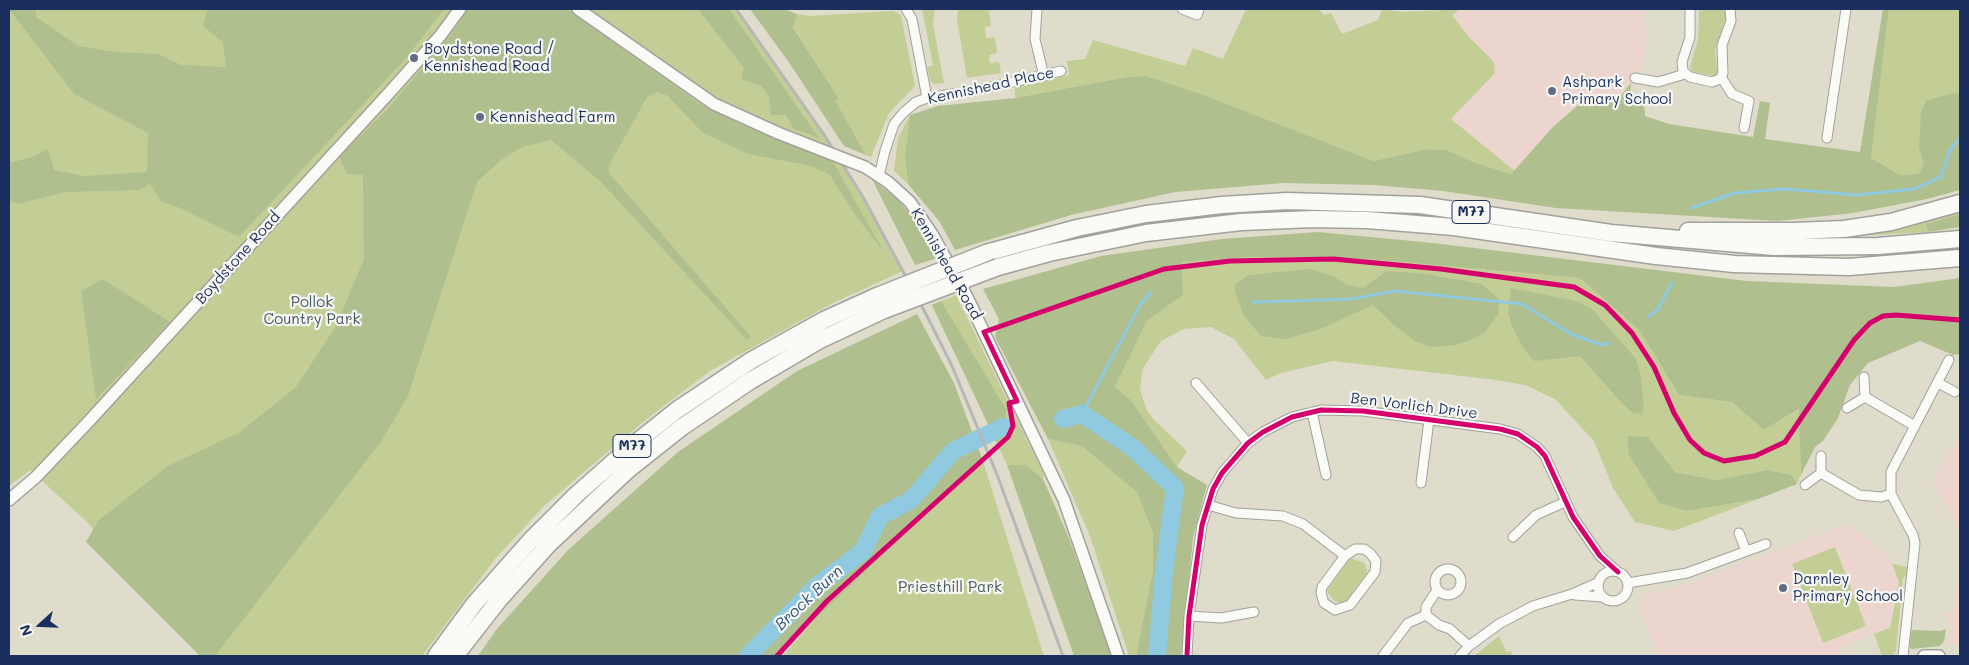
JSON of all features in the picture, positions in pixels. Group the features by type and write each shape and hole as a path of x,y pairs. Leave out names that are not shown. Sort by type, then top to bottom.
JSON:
{"highway":[{"name":"M77","path":"455,656 498,601 549,544 629,469 682,427 750,381 880,303 986,253 1107,221 1185,208 1268,202 1323,201 1420,205 1611,232 1774,248 1878,246 1960,239"},
{"name":"M77","path":"1611,232 1794,231 1844,228 1891,222 1960,203"},
{"name":"M77","path":"436,656 475,603 530,541 576,495 628,449 677,410 752,360 824,320 1049,253 1146,233 1241,222 1313,219 1386,221 1454,227 1664,257 1734,264 1849,266 1960,258"}],"street":[{"name":"Boydstone Road","path":"9,500 62,451 389,93 440,36 460,9"},
{"name":"Kennishead Road","path":"578,9 714,104 732,114 865,167 897,189 915,209 932,234 968,299 1064,500 1118,656"},
{"path":"906,9 912,20 927,98"},
{"path":"1037,9 1035,38 1044,76"},
{"path":"1182,9 1197,15 1199,9"},
{"path":"1690,9 1690,37 1682,62 1685,74 1709,82 1721,78"},
{"path":"1721,78 1724,69 1722,45 1731,21 1732,9"},
{"path":"1827,138 1846,9"},
{"name":"Kennishead Place","path":"880,176 884,151 894,124 909,107 927,98 973,91 1061,71"},
{"path":"1635,78 1658,82 1685,74"},
{"path":"1721,78 1732,94 1749,101 1744,128"},
{"path":"1903,656 1915,543 1913,535 1891,494 1891,472 1949,360"},
{"path":"1864,377 1865,397"},
{"path":"1938,382 1955,392"},
{"path":"1196,383 1248,443"},
{"path":"1865,397 1914,425"},
{"path":"1847,408 1865,397"},
{"name":"Ben Vorlich Drive","path":"1186,656 1189,616 1202,525 1208,505 1222,473 1248,443 1277,424 1312,412 1347,409 1500,429 1518,434 1537,447 1545,456 1565,502 1600,556 1618,572"},
{"path":"1312,412 1326,475"},
{"path":"1421,484 1429,420"},
{"path":"1821,456 1821,474"},
{"path":"1821,474 1859,495 1873,497 1891,494"},
{"path":"1805,485 1821,474"},
{"path":"1513,537 1536,515 1565,502"},
{"path":"1208,505 1236,513 1273,514 1292,518 1309,528 1345,556"},
{"path":"1739,533 1746,551"},
{"path":"1628,583 1687,573 1766,544"},
{"path":"1354,549 1364,549 1374,557 1377,567 1350,605 1335,610 1324,603 1321,593 1322,587 1345,556 1354,549"},
{"name":"Ben Vorlich Drive","path":"1600,556 1600,579"},
{"path":"1460,656 1469,646 1499,624 1533,606 1572,594 1600,579 1609,571 1618,572 1625,576 1628,583 1628,592 1622,599 1612,601 1603,597 1572,594"},
{"path":"1600,579 1599,590 1603,597"},
{"path":"1426,615 1426,607 1438,590"},
{"path":"1189,616 1221,618 1254,612"},
{"path":"1426,615 1439,625 1450,629 1469,646"},
{"path":"1383,656 1408,622 1426,615"},
{"path":"1924,656 1939,656"}],"shaded area":[{"name":"Ashpark Primary School","path":"1460,9 1644,9 1643,19 1647,35 1642,67 1615,103 1585,99 1552,128 1515,171 1451,119 1495,73 1452,14"},
{"path":"1960,432 1960,533 1933,483"},
{"name":"Darnley Primary School","path":"1848,524 1889,556 1899,582 1890,628 1839,648 1842,656 1659,656 1639,607 1646,594 1684,585"},
{"path":"1960,560 1960,644 1948,645 1951,627 1945,615 1951,611 1954,604"}],"green space":[{"name":"Pollok Country Park","path":"9,9 736,9 823,133 863,197 903,271 831,304 710,371 648,418 545,505 495,559 422,656 212,656 146,594 87,522 30,470 9,486"},
{"path":"9,9 36,9 36,17 78,46 115,52 158,54 181,65 226,67 223,42 203,26 207,11 211,9 444,9 407,57 239,237 180,208 162,202 150,184 140,190 65,192 18,204 9,200 9,163 33,157 48,149 54,170 84,176 147,172 148,133 74,94"},
{"path":"468,9 567,9 701,105 746,127 833,162 885,254 854,213 830,175 812,166 748,154 702,132 668,96 657,92 647,97 608,167 610,174 751,337 746,339 601,182 551,140 522,147 501,160 477,182 408,396 380,443 215,656 200,656 86,542 99,520 168,466 240,432 296,387 336,326 364,259 363,175 347,174 339,156 387,110 453,32"},
{"path":"698,9 729,9 819,138 794,129 786,115 771,115 769,96 761,86 741,79 744,68"},
{"path":"750,9 784,9 797,14 793,27 839,99 835,100 866,155 844,146 788,61"},
{"path":"922,9 935,9 933,24 944,83 933,84 930,80 927,67 933,65"},
{"path":"958,9 989,9 991,26 985,27 986,38 995,37 997,53 989,55 990,63 999,62 1001,73 967,78 957,20"},
{"path":"1246,9 1319,9 1324,15 1331,13 1342,34 1378,20 1382,9 1403,12 1460,9 1452,15 1469,37 1494,62 1495,73 1451,119 1515,171 1511,174 1476,163 1446,150 1428,149 1373,161 1146,76 1127,77 1015,98 1015,86 1069,75 1067,61 1085,59 1093,40 1185,66 1193,48 1223,59"},
{"path":"1699,9 1721,9 1725,11 1726,17 1715,51 1718,74 1714,76 1693,72 1690,67 1698,40"},
{"path":"1883,9 1889,9 1871,158 1900,175 1919,174 1924,163 1919,148 1921,112 1926,101 1953,93 1960,94 1960,190 1927,199 1853,213 1778,221 1556,208 1443,191 1374,185 1283,183 1175,192 1071,215 955,250 939,221 908,184 905,156 910,115 938,106 1015,98 1127,77 1146,76 1203,95 1373,161 1428,149 1446,150 1476,163 1511,174 1552,128 1585,99 1615,103 1631,83 1630,98 1644,101 1645,116 1669,124 1753,137 1760,101 1770,103 1765,139 1860,152"},
{"path":"1889,9 1960,9 1960,164 1919,174 1900,175 1871,158"},
{"path":"893,11 901,15 915,86 889,113 871,157 866,155 835,100 838,98 793,26 797,14 809,16"},
{"path":"910,115 905,156 908,184 894,171 898,138"},
{"path":"872,179 897,199 920,226 938,258 915,265"},
{"path":"1960,210 1960,214 1926,224 1928,232 1837,237"},
{"path":"1960,214 1960,227 1928,232 1926,224"},
{"path":"1318,232 1433,243 1747,281 1894,287 1960,278 1960,354 1953,355 1920,341 1868,363 1850,385 1838,418 1823,441 1815,447 1801,475 1799,409 1764,430 1732,402 1679,395 1640,331 1580,278 1368,259 1250,257 1181,262 1183,295 1147,321 1115,387 1131,400 1177,467 1207,485 1193,538 1181,656 1136,656 1153,570 1153,533 1137,492 1082,446 1048,439 995,337 999,319 983,289 1101,256 1222,239"},
{"path":"1250,257 1368,259 1580,278 1640,331 1679,395 1732,402 1764,430 1800,409 1801,475 1797,484 1792,475 1768,470 1716,480 1675,472 1648,437 1687,511 1758,499 1674,531 1635,522 1613,488 1594,441 1555,399 1525,385 1333,361 1281,373 1266,380 1234,339 1211,327 1184,329 1161,341 1143,368 1140,390 1147,410 1153,419 1187,451 1177,467 1131,400 1115,387 1147,321 1183,295 1180,262"},
{"path":"1309,269 1333,276 1347,285 1363,288 1387,271 1426,274 1481,284 1498,298 1499,313 1485,332 1471,340 1456,345 1431,347 1415,341 1395,326 1373,305 1320,329 1286,339 1261,336 1244,316 1235,292 1235,284 1249,275"},
{"path":"103,279 170,322 96,399 81,291"},
{"path":"1511,288 1576,301 1592,309 1636,359 1641,376 1644,407 1641,414 1633,413 1621,402 1580,356 1534,361 1524,349 1512,326 1508,312"},
{"path":"956,295 1044,475 1043,479 1026,465 1007,465 932,305"},
{"path":"941,301 1006,409 1003,436 997,443 932,305"},
{"path":"917,314 954,383 983,461 776,656 478,656 496,630 568,550 678,452 797,371"},
{"path":"1628,436 1648,437 1675,472 1716,480 1768,470 1792,475 1797,484 1758,499 1687,511 1659,503 1628,453"},
{"path":"1048,439 1082,446 1137,491 1153,533 1153,570 1136,656 1129,656 1090,536"},
{"name":"Priesthill Park","path":"983,461 1044,656 783,656 812,622"},
{"path":"1007,465 1026,465 1043,479 1068,536 1113,656 1074,656"},
{"path":"1835,547 1866,626 1823,643 1792,564"},
{"path":"1350,558 1365,563 1367,573 1346,602 1341,603 1334,601 1327,591"},
{"path":"1892,564 1907,567 1907,575 1903,578 1896,651 1892,656 1882,656 1874,634 1890,628 1899,582"},
{"path":"1946,629 1944,641 1940,646 1911,649 1909,645 1912,630 1940,631"},
{"path":"1499,636 1507,652 1511,651 1512,656 1474,656"}],"waterway":[{"path":"1691,208 1735,193 1785,189 1857,195 1914,189 1941,177 1950,150 1960,138"},
{"path":"1648,317 1658,309 1672,283"},
{"path":"1253,302 1351,299 1395,291 1522,304 1571,334 1602,345 1609,343"},
{"path":"1082,414 1140,305 1151,292"},
{"name":"Brock Burn","path":"1063,419 1082,414 1133,448 1175,488 1164,572 1157,656"},
{"name":"Brock Burn","path":"748,656 817,586 863,551 880,516 911,500 953,451 1003,427"}],"railway":[{"path":"736,9 823,133 863,197 927,316 952,366 998,477 1063,656"}],"cycle path":[{"path":"777,656 827,601 1008,437 1013,426 1009,403 1017,401 984,332 1164,269 1230,261 1333,259 1441,269 1574,287 1605,305 1632,333 1654,367 1674,413 1690,440 1704,453 1724,461 1755,456 1785,442 1854,340 1870,323 1883,316 1896,315 1960,320"},
{"path":"1187,656 1189,616 1202,525 1213,489 1222,473 1248,443 1263,432 1292,417 1321,410 1363,411 1500,429 1518,434 1537,447 1545,456 1573,517 1600,556 1618,572"}],"place":[{"name":"Boydstone Road / Kennishead Road","path":"414,58"},
{"name":"Ashpark Primary School","path":"1552,91"},
{"name":"Kennishead Farm","path":"480,117"},
{"name":"Darnley Primary School","path":"1783,588"}]}
